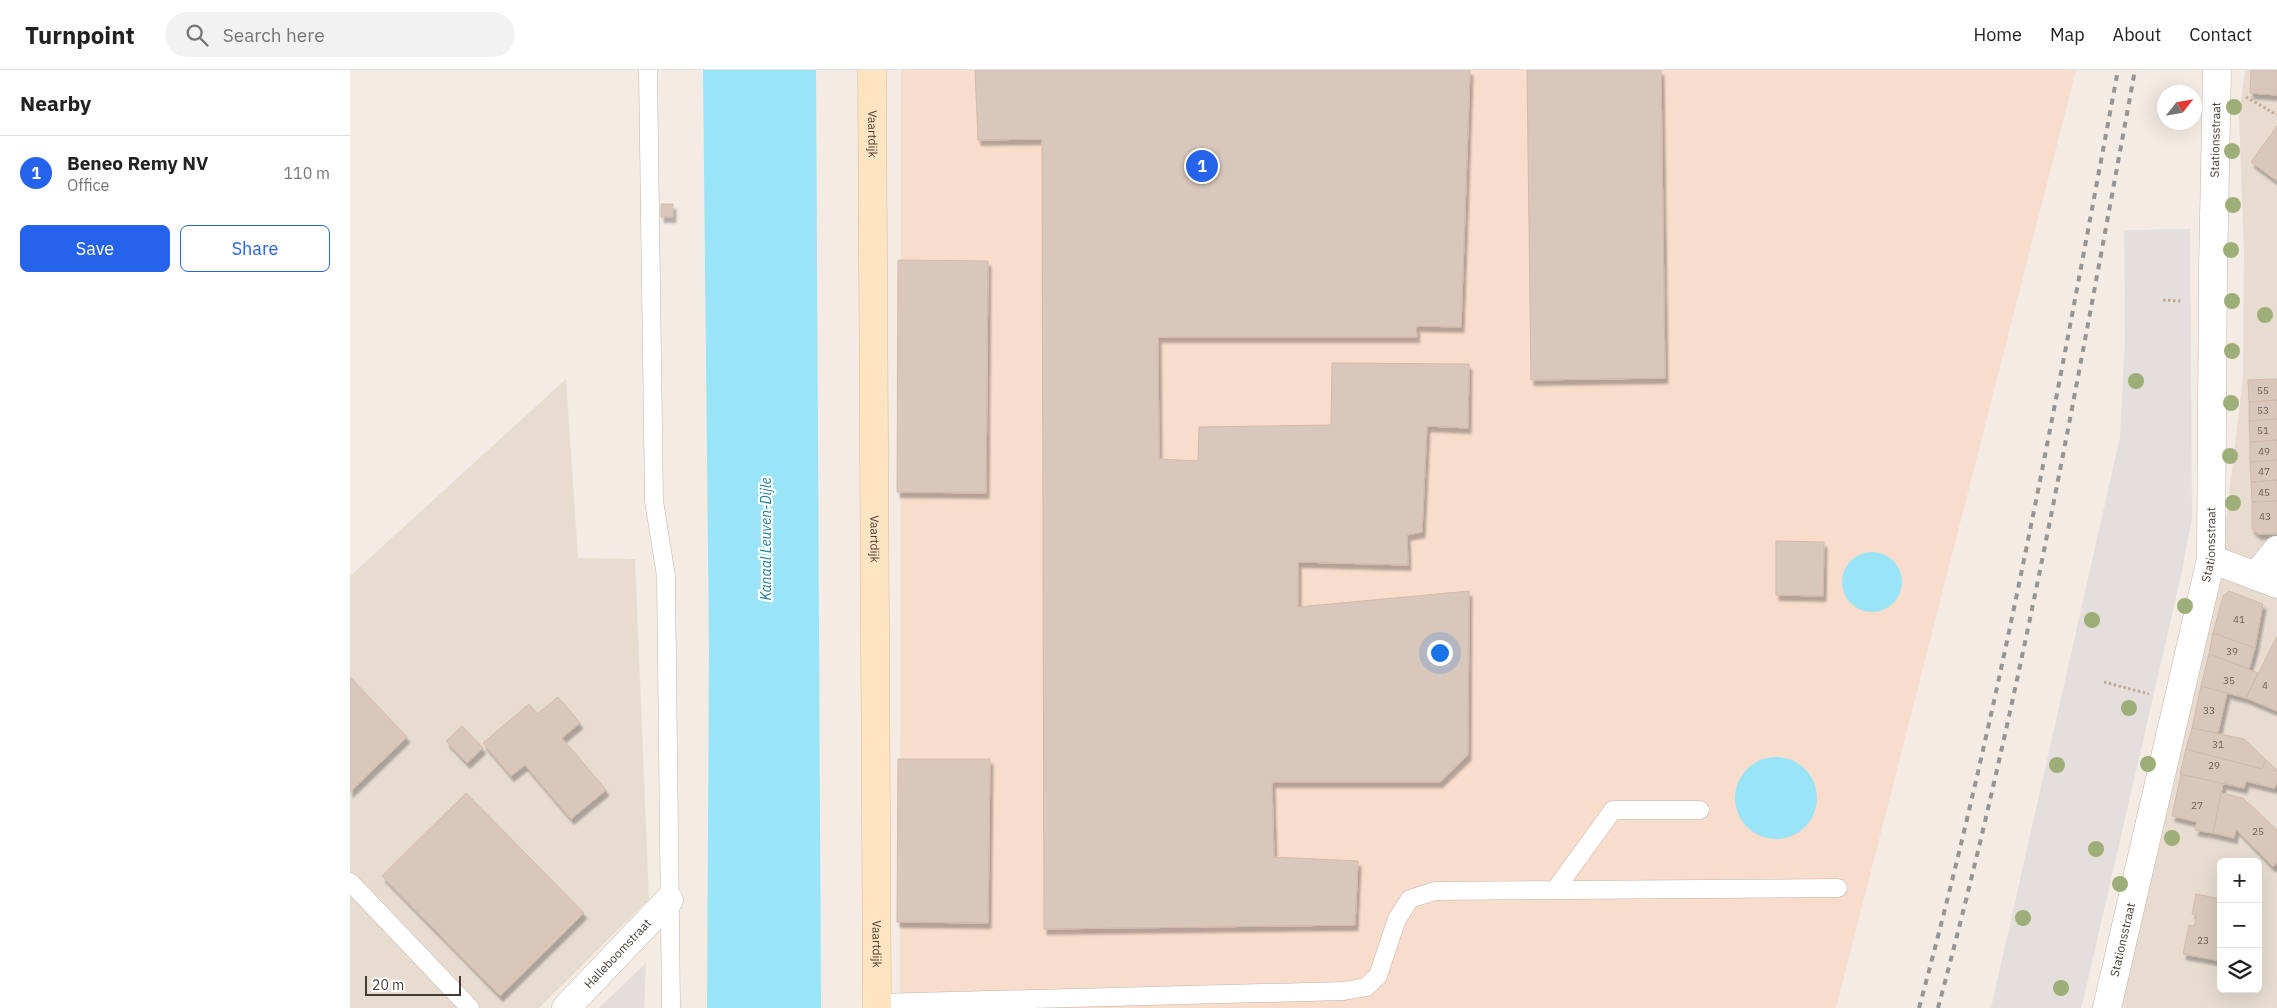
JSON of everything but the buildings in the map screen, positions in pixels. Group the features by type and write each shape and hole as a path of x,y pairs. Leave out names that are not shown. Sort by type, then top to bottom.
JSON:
{"street":[{"name":"Vaartdijk","path":"872,70 877,1006"},
{"name":"Stationsstraat","path":"2107,1008 2211,559 2213,269 2217,70"},
{"path":"2211,559 2266,580 2277,550"},
{"name":"Halleboomstraat","path":"566,1008 669,900"}],"lane":[{"path":"648,70 654,501 666,576 671,1008"},
{"path":"1555,890 1613,810 1700,810"},
{"path":"351,887 470,1008"},
{"path":"877,1006 1344,991 1366,987 1378,976 1397,919 1410,899 1436,891 1838,888"}],"path":[{"path":"2104,682 2178,702"}],"shaded area":[{"path":"901,70 2076,70 1836,1008 900,1008"},
{"path":"2245,70 2277,70 2277,1008 2116,1008 2214,589 2226,522 2243,377 2244,252 2239,117"},
{"path":"2190,229 2192,518 2181,576 2084,997 2081,1008 1991,1008 2120,437 2125,338 2124,230"},
{"path":"566,379 578,558 635,559 649,899 539,1008 350,1008 350,576"},
{"path":"646,963 644,1008 599,1008"}],"water":[{"name":"Kanaal Leuven-Dijle","path":"703,70 816,70 821,1008 707,1008 709,650"},
{"path":"1872,552 1888,557 1893,561 1897,566 1902,582 1897,598 1893,603 1888,607 1872,612 1856,607 1851,603 1847,598 1842,582 1847,566 1851,561 1856,557"},
{"path":"1776,757 1792,760 1805,769 1814,782 1817,798 1814,814 1805,827 1792,836 1776,839 1760,836 1747,827 1738,814 1735,798 1738,782 1747,769 1760,760"}],"railway":[{"path":"1919,1008 1977,775 2028,541 2118,70"},
{"path":"1938,1008 1996,776 2022,659 2069,424 2135,70"}],"place":[{"name":"Beneo Remy NV","path":"1202,166"}]}
